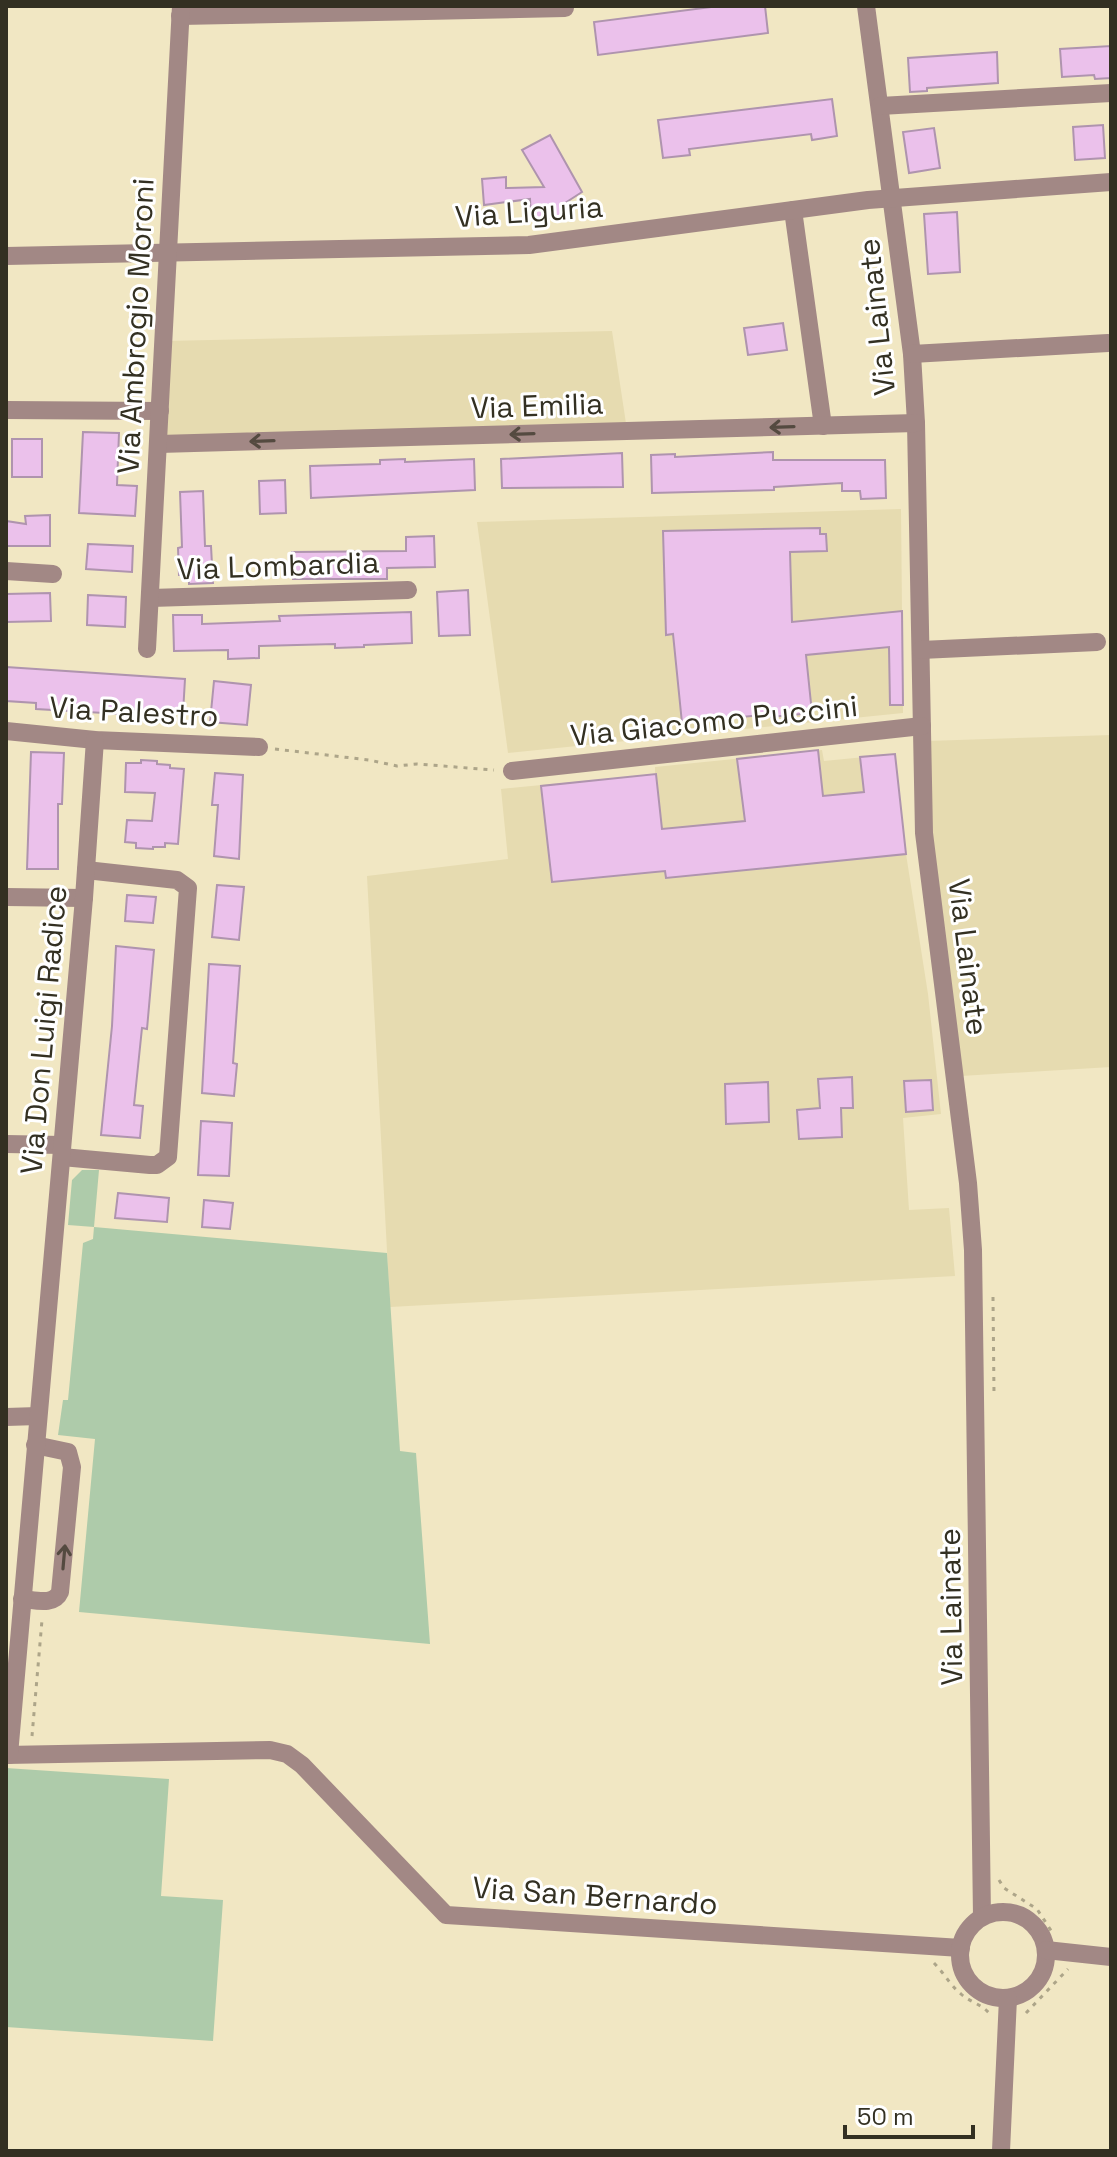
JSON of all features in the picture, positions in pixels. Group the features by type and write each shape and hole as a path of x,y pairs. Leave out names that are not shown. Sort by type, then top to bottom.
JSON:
{"street":[{"name":"Via Lainate","path":"866,6 912,354 924,833 968,1183 973,1250 982,1917"},
{"path":"181,11 565,8"},
{"name":"Via Ambrogio Moroni","path":"147,649 181,11"},
{"path":"880,106 1111,93"},
{"name":"Via Liguria","path":"6,256 529,245 892,197 1111,182"},
{"path":"793,210 823,426"},
{"path":"912,354 1108,343"},
{"path":"6,410 160,411"},
{"name":"Via Emilia","path":"159,444 916,423"},
{"path":"6,571 53,574"},
{"name":"Via Lombardia","path":"151,598 408,590"},
{"path":"921,650 1097,642"},
{"name":"Via Giacomo Puccini","path":"512,771 922,726"},
{"name":"Via Palestro","path":"6,731 95,740 259,747"},
{"name":"Via Don Luigi Radice","path":"7,1755 84,898 95,740"},
{"path":"6,1144 150,1165 157,1165 168,1157 188,888 177,880 86,870"},
{"path":"6,897 84,898"},
{"path":"6,1417 38,1416"},
{"path":"22,1599 52,1601 58,1598 72,1467 68,1452 35,1445"},
{"name":"Via San Bernardo","path":"7,1755 270,1750 287,1754 302,1765 446,1915 961,1948"},
{"path":"998,1912 1015,1914 1030,1921 1041,1934 1046,1950 1045,1967 1037,1982 1024,1993 1008,1998 991,1997 976,1989 965,1976 960,1960 961,1948 969,1928 982,1917 998,1912"},
{"path":"1046,1950 1111,1957"},
{"path":"1001,2151 1008,1998"}],"path":[{"path":"259,747 397,766 417,764 512,771"},
{"path":"35,1743 32,1734 43,1609"},
{"path":"933,1962 970,2001 983,2006 995,2017 1007,2019"}],"shaded area":[{"path":"612,331 627,430 160,443 166,341"},
{"path":"901,509 903,713 508,753 477,522"},
{"path":"1111,735 1111,1067 961,1076 930,833 927,741"},
{"path":"822,750 824,761 895,754 941,1114 903,1118 909,1210 949,1208 955,1276 390,1307 367,876 508,859 501,789 655,774 655,767"}],"green space":[{"path":"82,1170 99,1170 94,1227 68,1225 72,1180"},
{"path":"94,1227 387,1253 400,1451 416,1453 430,1644 79,1612 95,1439 58,1435 63,1400 68,1400 83,1243 93,1239"},
{"path":"6,1768 169,1779 161,1896 223,1900 213,2041 6,2027"}],"building":[{"path":"719,6 765,6 768,33 598,55 594,22"},
{"path":"1111,46 1111,78 1095,79 1094,75 1062,77 1060,49"},
{"path":"997,52 998,83 910,92 908,58"},
{"path":"832,99 837,136 812,140 811,134 689,149 690,155 663,158 658,120"},
{"path":"1103,125 1105,158 1075,160 1073,127"},
{"path":"934,128 940,168 909,173 903,132"},
{"path":"550,135 582,192 562,205 563,218 531,219 530,199 484,205 482,179 506,177 506,188 544,187 522,150"},
{"path":"957,212 960,272 928,274 924,214"},
{"path":"783,323 787,350 748,355 744,328"},
{"path":"83,432 119,433 117,485 137,486 135,516 79,513"},
{"path":"12,439 42,439 42,477 12,477"},
{"path":"773,452 773,460 885,460 886,498 861,499 860,491 842,491 842,483 774,487 774,490 652,493 651,455 675,454 675,457"},
{"path":"622,453 623,487 502,488 501,459"},
{"path":"405,459 405,462 474,459 475,490 311,498 310,466 380,464 380,460"},
{"path":"285,480 286,513 260,514 259,481"},
{"path":"203,491 205,546 211,546 213,583 189,584 189,575 179,575 178,548 182,547 180,492"},
{"path":"50,515 50,546 6,546 6,521 26,524 25,516"},
{"path":"820,528 820,534 826,534 827,551 790,552 792,622 902,611 903,705 890,705 889,647 806,655 812,713 682,723 673,634 666,635 663,531"},
{"path":"434,536 435,567 387,568 387,579 293,579 292,552 406,551 406,537"},
{"path":"88,544 133,546 132,572 86,569"},
{"path":"468,590 470,635 439,636 437,592"},
{"path":"50,593 51,621 6,622 6,594"},
{"path":"88,595 126,597 125,627 87,625"},
{"path":"411,612 412,643 335,648 335,644 259,646 259,658 228,659 228,650 174,651 173,615 202,615 202,624 280,621 279,616"},
{"path":"6,667 185,679 183,713 121,709 121,714 36,709 36,703 6,701"},
{"path":"214,681 251,685 247,725 210,722"},
{"path":"818,750 823,796 864,792 860,757 895,754 906,854 666,878 665,871 552,882 541,786 656,774 662,829 745,821 737,759"},
{"path":"31,752 64,753 62,804 58,804 58,869 27,869"},
{"path":"141,760 184,769 178,844 165,843 165,847 153,849 136,848 136,843 125,842 127,820 152,821 155,793 125,792 126,763 141,763"},
{"path":"215,773 243,775 239,859 214,856 218,805 212,805"},
{"path":"217,885 244,887 239,940 212,937"},
{"path":"127,895 156,897 153,923 125,921"},
{"path":"116,946 154,950 147,1029 142,1028 134,1105 143,1106 140,1138 101,1135"},
{"path":"209,964 240,966 233,1063 237,1064 234,1096 202,1093"},
{"path":"852,1077 853,1108 841,1108 842,1137 799,1139 797,1110 820,1108 818,1079"},
{"path":"931,1080 933,1110 906,1112 904,1081"},
{"path":"768,1082 769,1122 726,1124 725,1084"},
{"path":"201,1121 232,1123 229,1176 198,1175"},
{"path":"118,1193 169,1198 167,1222 115,1218"},
{"path":"204,1200 233,1203 230,1229 202,1227"}]}
